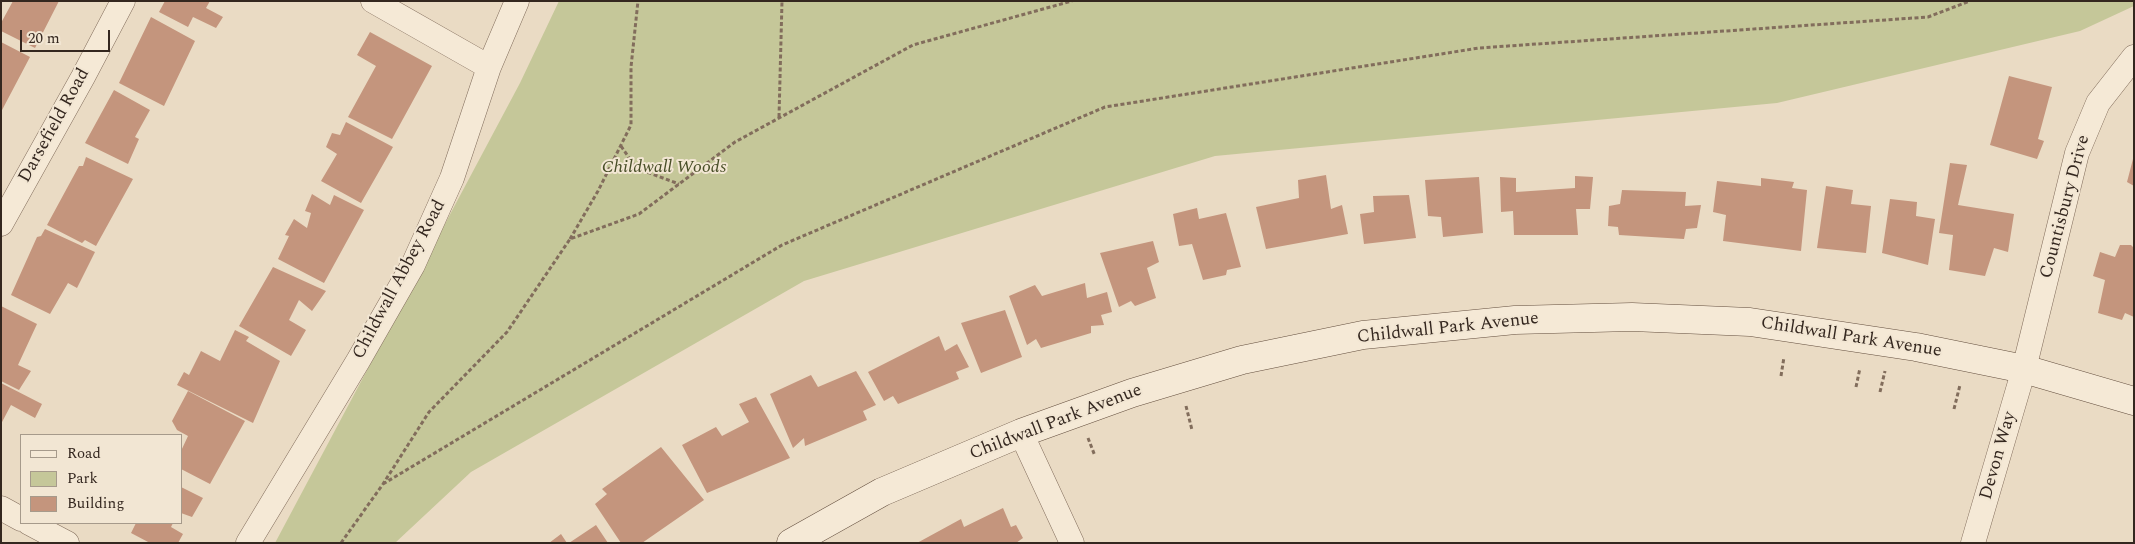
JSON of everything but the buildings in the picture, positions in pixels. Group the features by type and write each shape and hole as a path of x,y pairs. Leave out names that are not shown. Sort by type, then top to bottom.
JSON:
{"street":[{"name":"Darsefield Road","path":"1,224 123,1"},
{"path":"373,1 489,68"},
{"name":"Childwall Abbey Road","path":"248,543 358,361 412,264 452,178 489,68 516,1"},
{"name":"Countisbury Drive","path":"2024,369 2078,153 2098,103 2134,57"},
{"name":"Childwall Park Avenue","path":"792,543 882,492 1021,433 1132,393 1242,360 1363,335 1515,320 1632,317 1750,322 1916,347 2024,369 2134,401"},
{"name":"Devon Way","path":"1974,543 2024,369"},
{"path":"1021,433 1072,543"},
{"path":"1,508 20,518"},
{"path":"31,524 67,543"}],"path":[{"path":"341,543 383,484 429,412 507,332 570,239 632,125 631,67 638,1"},
{"path":"779,118 782,1"},
{"path":"570,239 639,214 735,142 913,45 1072,1"},
{"path":"383,484 782,245 1105,107 1479,48 1928,17 1970,1"},
{"path":"621,145 636,168 679,184"}],"green space":[{"name":"Childwall Woods","path":"559,1 2134,1 2134,6 2080,31 1777,103 1215,156 804,281 471,472 395,543 275,543 520,83"}]}
